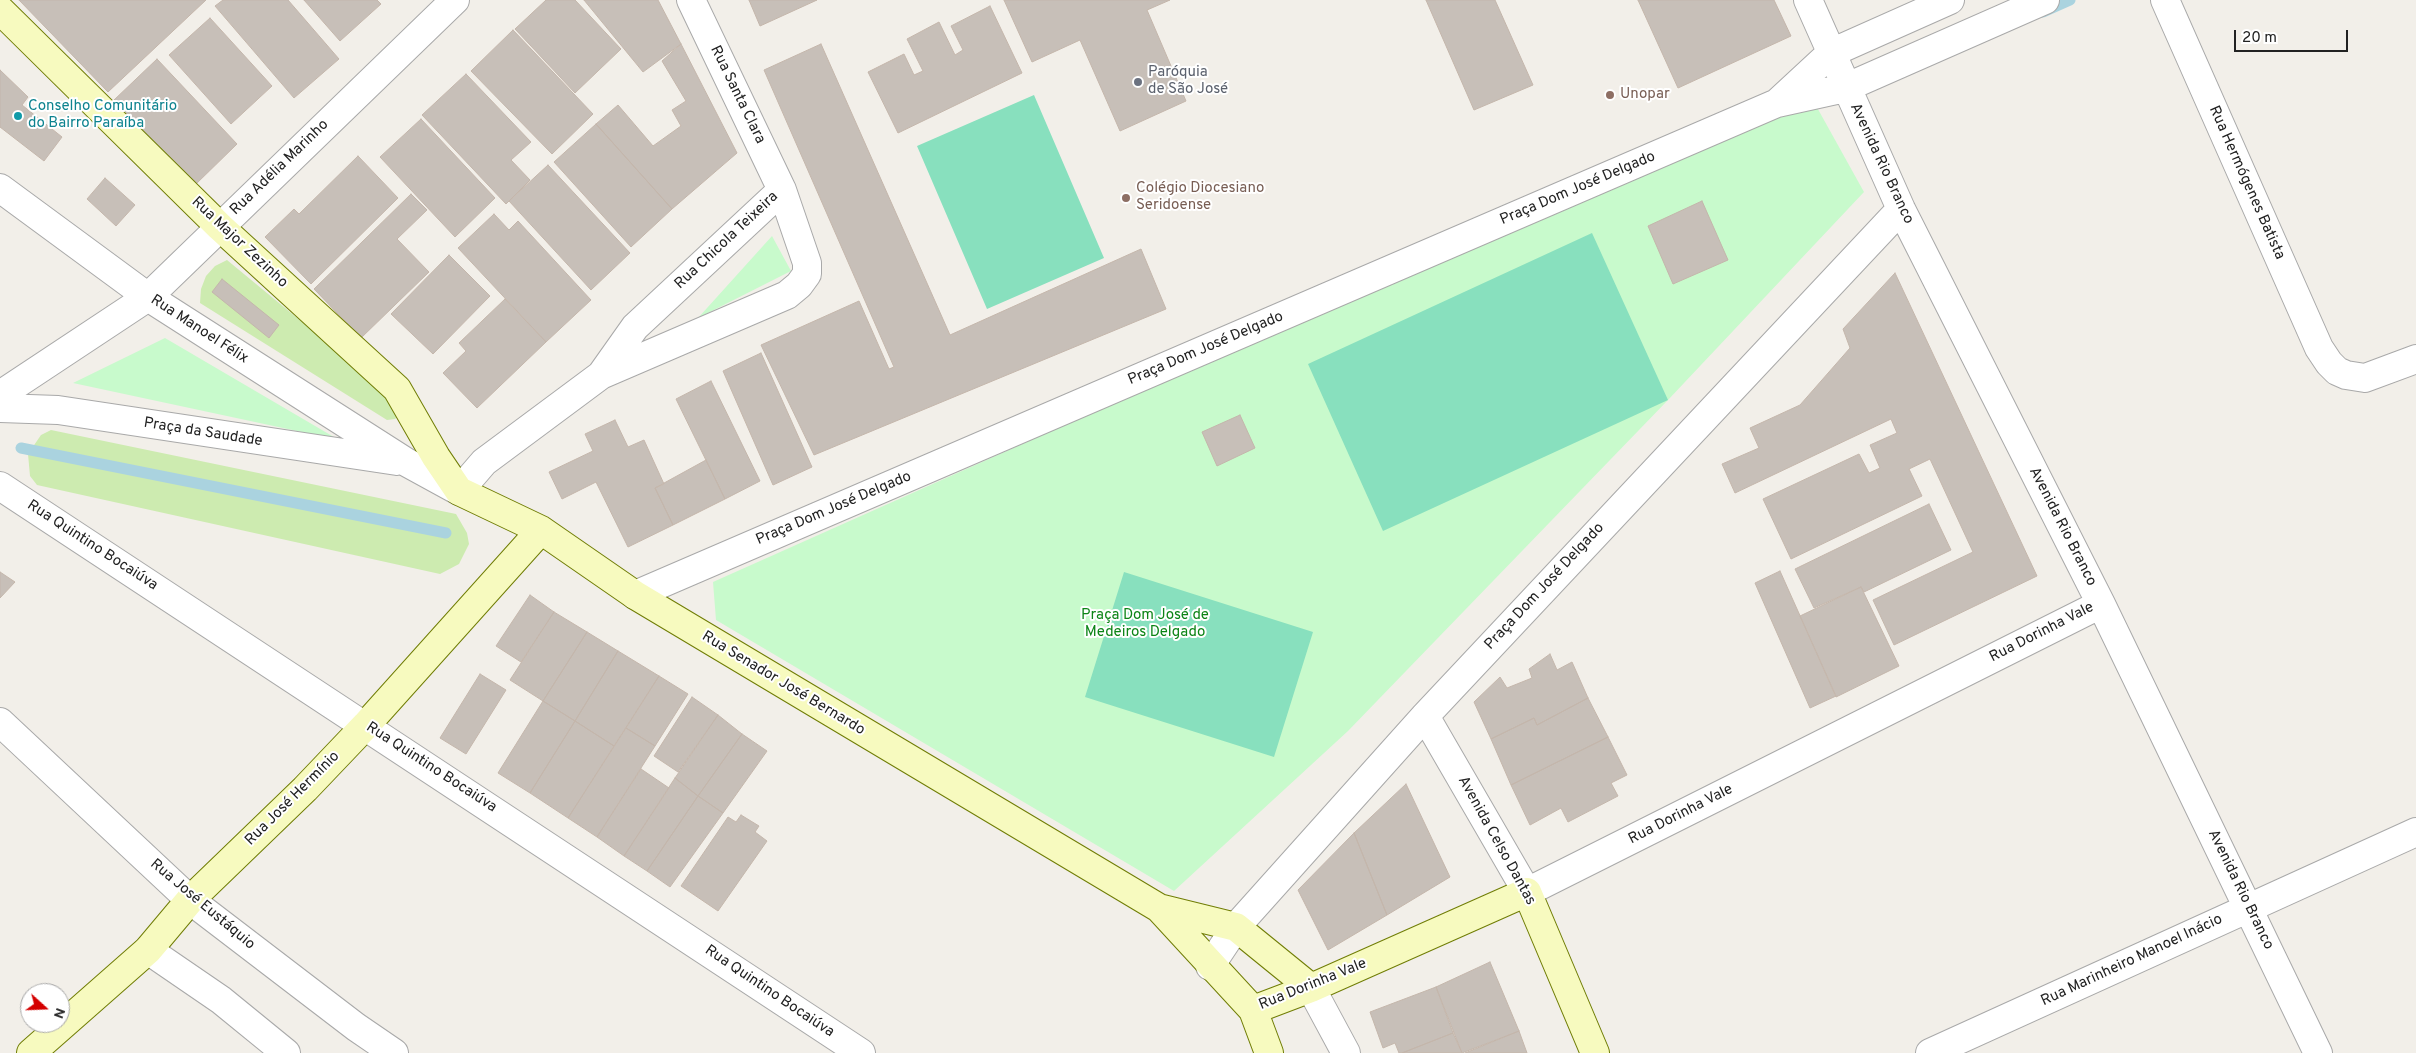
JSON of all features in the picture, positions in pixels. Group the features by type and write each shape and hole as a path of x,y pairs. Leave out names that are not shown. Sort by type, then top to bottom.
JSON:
{"street":[{"name":"Rua Adélia Marinho","path":"0,395 148,297 455,0"},
{"name":"Rua Santa Clara","path":"691,0 782,190"},
{"name":"Avenida Rio Branco","path":"1808,0 1845,88 1901,209 2101,604 2318,1053"},
{"name":"Praça Dom José Delgado","path":"1777,103 1831,53 1950,0"},
{"name":"Rua Hermógenes Batista","path":"2165,0 2319,348 2329,363 2337,371 2346,375 2365,378 2416,359"},
{"name":"Praça Dom José Delgado","path":"635,595 1777,103 1845,88 2032,3"},
{"name":"Rua Major Zezinho","path":"0,10 220,226 397,389 436,457 459,491"},
{"name":"Rua Manoel Félix","path":"0,188 148,297 406,462"},
{"name":"Rua Chicola Teixeira","path":"459,491 484,462 601,375 787,295 799,285 807,274 807,263 782,190 635,327 601,375"},
{"name":"Praça Dom José Delgado","path":"1210,966 1236,927 1424,716 1901,209"},
{"name":"Praça da Saudade","path":"0,408 58,410 406,462"},
{"name":"Rua Senador José Bernardo","path":"406,462 459,491 541,530 635,595 1159,908 1236,927 1311,988 1346,1053"},
{"name":"Rua Quintino Bocaiúva","path":"0,486 861,1053"},
{"name":"Rua José Hermínio","path":"30,1053 148,950 190,900 305,789 366,726 541,530"},
{"name":"Rua Dorinha Vale","path":"1253,1010 1311,988 1527,892 2101,604"},
{"name":"Avenida Celso Dantas","path":"1424,716 1527,892 1595,1053"},
{"name":"Rua José Eustáquio","path":"0,722 190,900 358,1040 394,1053"},
{"name":"Rua Marinheiro Manoel Inácio","path":"1930,1053 2416,832"},
{"name":"Rua Senador José Bernardo","path":"1159,908 1210,966 1253,1010 1269,1053"},
{"path":"148,950 221,1000 286,1053"}],"green space":[{"name":"Praça Dom José de Medeiros Delgado","path":"1809,93 1864,192 1668,400 1348,731 1174,891 716,620 713,582"},
{"path":"1034,95 1104,258 987,309 917,146"},
{"path":"1592,233 1668,400 1383,531 1308,364"},
{"path":"772,236 791,271 698,318"},
{"path":"227,260 400,403 399,415 395,419 387,420 200,303 201,289 206,276 215,266"},
{"path":"165,338 339,440 73,383"},
{"path":"51,430 456,514 467,533 469,544 459,564 440,574 37,485 30,476 28,454 41,435"},
{"path":"1124,572 1313,632 1274,757 1085,697"}],"building":[{"path":"19,0 206,0 108,92"},
{"path":"223,0 288,0 339,59 294,98 215,6"},
{"path":"304,0 377,0 381,4 340,41"},
{"path":"546,0 575,0 621,49 575,93 515,29"},
{"path":"584,0 658,0 681,44 643,72"},
{"path":"749,0 817,0 760,26"},
{"name":"Paróquia de São José","path":"1004,0 1170,0 1147,10 1186,101 1120,131 1080,40 1032,62"},
{"path":"1426,0 1495,0 1533,85 1474,110"},
{"path":"1638,0 1774,0 1791,36 1678,88"},
{"path":"990,6 1022,73 898,133 868,72 904,54 914,75 923,71 907,39 939,22 955,55 963,50 951,26"},
{"path":"210,18 272,86 231,124 169,55"},
{"path":"513,30 593,114 552,154 471,71"},
{"path":"681,44 737,153 672,209 596,124 618,105 653,146 681,126 672,110 686,101 662,61"},
{"path":"821,44 950,335 1141,249 1166,309 814,455 761,345 859,301 889,369 894,367 764,70"},
{"path":"157,59 237,144 195,185 114,100"},
{"name":"Conselho Comunitário do Bairro Paraíba","path":"0,70 28,97 22,105 62,137 44,161 0,127"},
{"path":"466,74 531,142 511,160 530,180 506,204 422,115"},
{"path":"421,119 495,198 455,237 380,157"},
{"path":"596,124 672,209 631,247 554,162"},
{"path":"358,156 398,198 311,284 265,237 294,209 299,214"},
{"path":"548,165 630,253 591,290 509,201"},
{"path":"105,178 135,205 116,226 87,199"},
{"path":"411,194 427,210 397,239 429,272 361,338 314,289"},
{"path":"1702,201 1728,260 1673,284 1648,226"},
{"path":"494,214 509,230 518,221 591,300 546,342 458,248"},
{"path":"449,255 490,296 433,354 391,314"},
{"path":"1895,273 2037,576 1894,645 1873,600 1973,552 1930,459 1909,469 1922,496 1791,559 1763,499 1859,454 1869,473 1880,468 1870,445 1897,433 1891,419 1735,493 1722,464 1759,448 1750,428 1800,405 1850,348 1843,329"},
{"path":"222,279 279,325 269,338 212,292"},
{"path":"505,299 546,342 477,408 443,373 466,351 459,343"},
{"path":"761,353 812,467 773,485 723,371"},
{"path":"711,381 760,481 725,499 676,399"},
{"path":"1240,415 1255,448 1217,466 1202,432"},
{"path":"615,420 628,447 644,440 664,484 655,488 673,525 628,547 596,482 562,499 549,472 593,451 585,434"},
{"path":"706,460 725,499 673,525 655,488"},
{"path":"1929,504 1951,550 1864,592 1861,587 1814,608 1795,569"},
{"path":"1780,571 1836,696 1810,708 1755,583"},
{"path":"0,572 15,582 0,598"},
{"path":"1861,587 1899,666 1836,697 1800,616"},
{"path":"530,595 554,612 521,662 496,646"},
{"path":"554,612 587,632 543,701 510,680"},
{"path":"587,632 618,651 575,721 543,701"},
{"path":"618,651 659,676 614,746 575,721"},
{"path":"1550,654 1557,670 1572,662 1588,698 1537,725 1534,718 1491,739 1474,702 1500,677 1507,688 1532,678 1529,669"},
{"path":"480,674 506,690 466,754 440,738"},
{"path":"659,676 688,694 655,746 626,728"},
{"path":"692,697 718,715 678,772 654,756"},
{"path":"1588,698 1608,737 1511,785 1491,739 1534,718 1537,725"},
{"path":"543,701 575,721 530,793 498,773"},
{"path":"718,715 742,734 698,796 675,778"},
{"path":"575,721 614,746 568,818 530,793"},
{"path":"626,728 655,746 597,837 568,818"},
{"path":"742,734 767,751 723,813 698,796"},
{"path":"1608,737 1627,775 1611,783 1618,796 1568,822 1561,808 1530,825 1511,785"},
{"path":"641,769 669,788 624,856 597,837"},
{"path":"675,778 698,796 647,871 624,856"},
{"path":"1406,784 1450,877 1387,915 1354,833"},
{"path":"698,796 723,813 670,887 647,871"},
{"path":"741,815 759,826 755,832 767,841 718,911 681,886 728,817 736,822"},
{"path":"1354,833 1387,915 1328,950 1298,890"},
{"path":"1490,962 1519,1031 1462,1053 1436,987"},
{"path":"1436,987 1453,1033 1402,1053 1399,1053 1395,1043 1383,1048 1370,1012"},
{"path":"1519,1031 1527,1053 1465,1053"},
{"path":"1453,1033 1462,1053 1402,1053"}],"waterway":[{"path":"2043,12 2070,0"},
{"path":"21,448 446,533"}],"place":[{"name":"Paróquia de São José","path":"1138,82"},
{"name":"Unopar","path":"1610,95"},
{"name":"Conselho Comunitário do Bairro Paraíba","path":"18,116"},
{"name":"Colégio Diocesiano Seridoense","path":"1126,198"}]}
